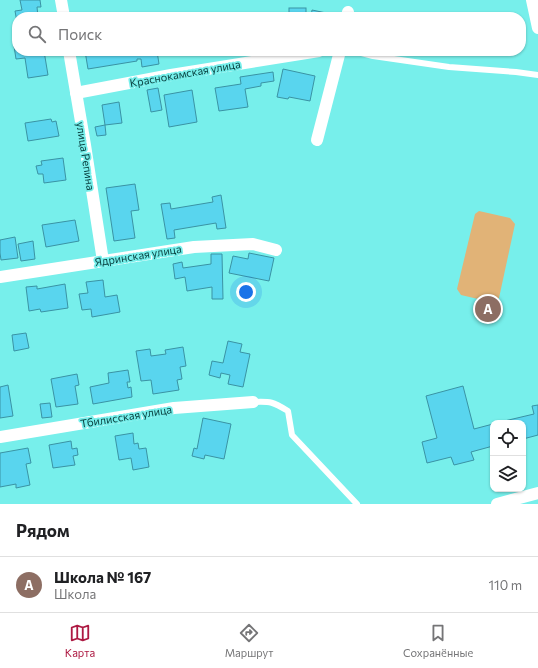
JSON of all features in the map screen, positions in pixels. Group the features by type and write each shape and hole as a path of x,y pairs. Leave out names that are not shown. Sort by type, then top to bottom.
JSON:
{"street":[{"path":"61,0 63,12"},
{"path":"532,0 538,28"},
{"name":"улица Репина","path":"70,56 103,261"},
{"name":"Краснокамская улица","path":"76,93 172,75 288,56"},
{"path":"317,140 339,56"},
{"name":"Ядринская улица","path":"0,277 194,247 253,244 276,250"},
{"name":"Тбилисская улица","path":"0,437 174,408 253,402"},
{"path":"497,504 538,493"}],"lane":[{"path":"373,56 449,67 538,75"},
{"path":"253,402 266,401 275,403 288,411 292,435 357,504"}],"shaded area":[{"path":"479,211 510,218 515,224 499,298 495,303 461,295 457,289 475,214"}],"building":[{"path":"20,0 40,0 41,7 37,7 38,12 15,12 22,10"},
{"path":"289,8 306,8 306,12 289,12"},
{"path":"16,56 45,56 48,75 28,78 25,58 16,59"},
{"path":"86,56 158,56 159,64 142,67 141,59 137,59 137,61 88,69"},
{"path":"283,69 315,76 310,101 289,97 288,99 277,97"},
{"path":"273,72 274,81 261,83 261,86 245,89 248,107 219,111 215,88 241,84 240,77"},
{"path":"158,88 162,110 151,112 147,90"},
{"path":"192,90 197,122 169,127 164,95"},
{"path":"119,102 122,123 105,125 102,105"},
{"path":"51,119 52,122 56,121 59,136 28,141 25,123"},
{"path":"105,125 106,135 97,136 95,127"},
{"path":"63,158 66,180 44,183 43,174 38,174 36,166 42,165 41,161"},
{"path":"135,184 139,210 131,211 135,238 114,241 106,188"},
{"path":"221,195 226,228 217,229 216,223 174,230 175,238 167,239 161,204 170,203 171,209 213,202 212,197"},
{"path":"75,220 79,241 46,247 42,225"},
{"path":"15,237 18,258 1,260 0,240"},
{"path":"33,241 35,259 21,261 18,244"},
{"path":"249,253 274,258 269,281 229,273 233,256 248,259"},
{"path":"211,254 222,254 223,299 212,299 212,287 187,291 185,277 175,279 173,264 182,262 183,268 211,264"},
{"path":"103,280 105,297 117,295 120,312 92,317 91,309 82,310 79,294 88,293 86,282"},
{"path":"65,284 68,308 41,312 40,309 29,311 26,287 37,286 37,289"},
{"path":"26,333 29,348 14,351 12,335"},
{"path":"228,341 242,344 240,352 250,354 243,387 228,384 230,375 221,373 220,378 209,375 212,361 223,363"},
{"path":"183,347 186,366 180,367 182,379 177,380 179,390 153,394 151,380 141,381 136,351 150,349 151,356 166,354 165,350"},
{"path":"128,370 130,382 127,382 128,388 131,387 132,397 93,404 90,387 109,383 108,373"},
{"path":"77,374 79,385 75,386 78,404 56,407 51,379"},
{"path":"8,385 13,416 0,418 0,387"},
{"path":"463,386 474,429 490,425 490,447 471,452 474,460 454,465 451,457 427,463 422,442 437,438 426,396"},
{"path":"50,403 52,417 42,418 40,404"},
{"path":"538,405 538,435 526,438 526,420 509,420 534,414 532,406"},
{"path":"203,418 231,424 224,459 205,455 204,459 192,456 194,448 197,449"},
{"path":"133,433 134,444 138,443 139,449 146,448 149,467 133,470 131,458 119,460 115,436"},
{"path":"71,441 72,449 77,448 78,455 73,456 75,465 53,468 49,445"},
{"path":"28,448 31,463 26,464 30,485 16,488 16,484 0,487 0,453"}],"place":[{"name":"Школа № 167","path":"488,309"}]}
